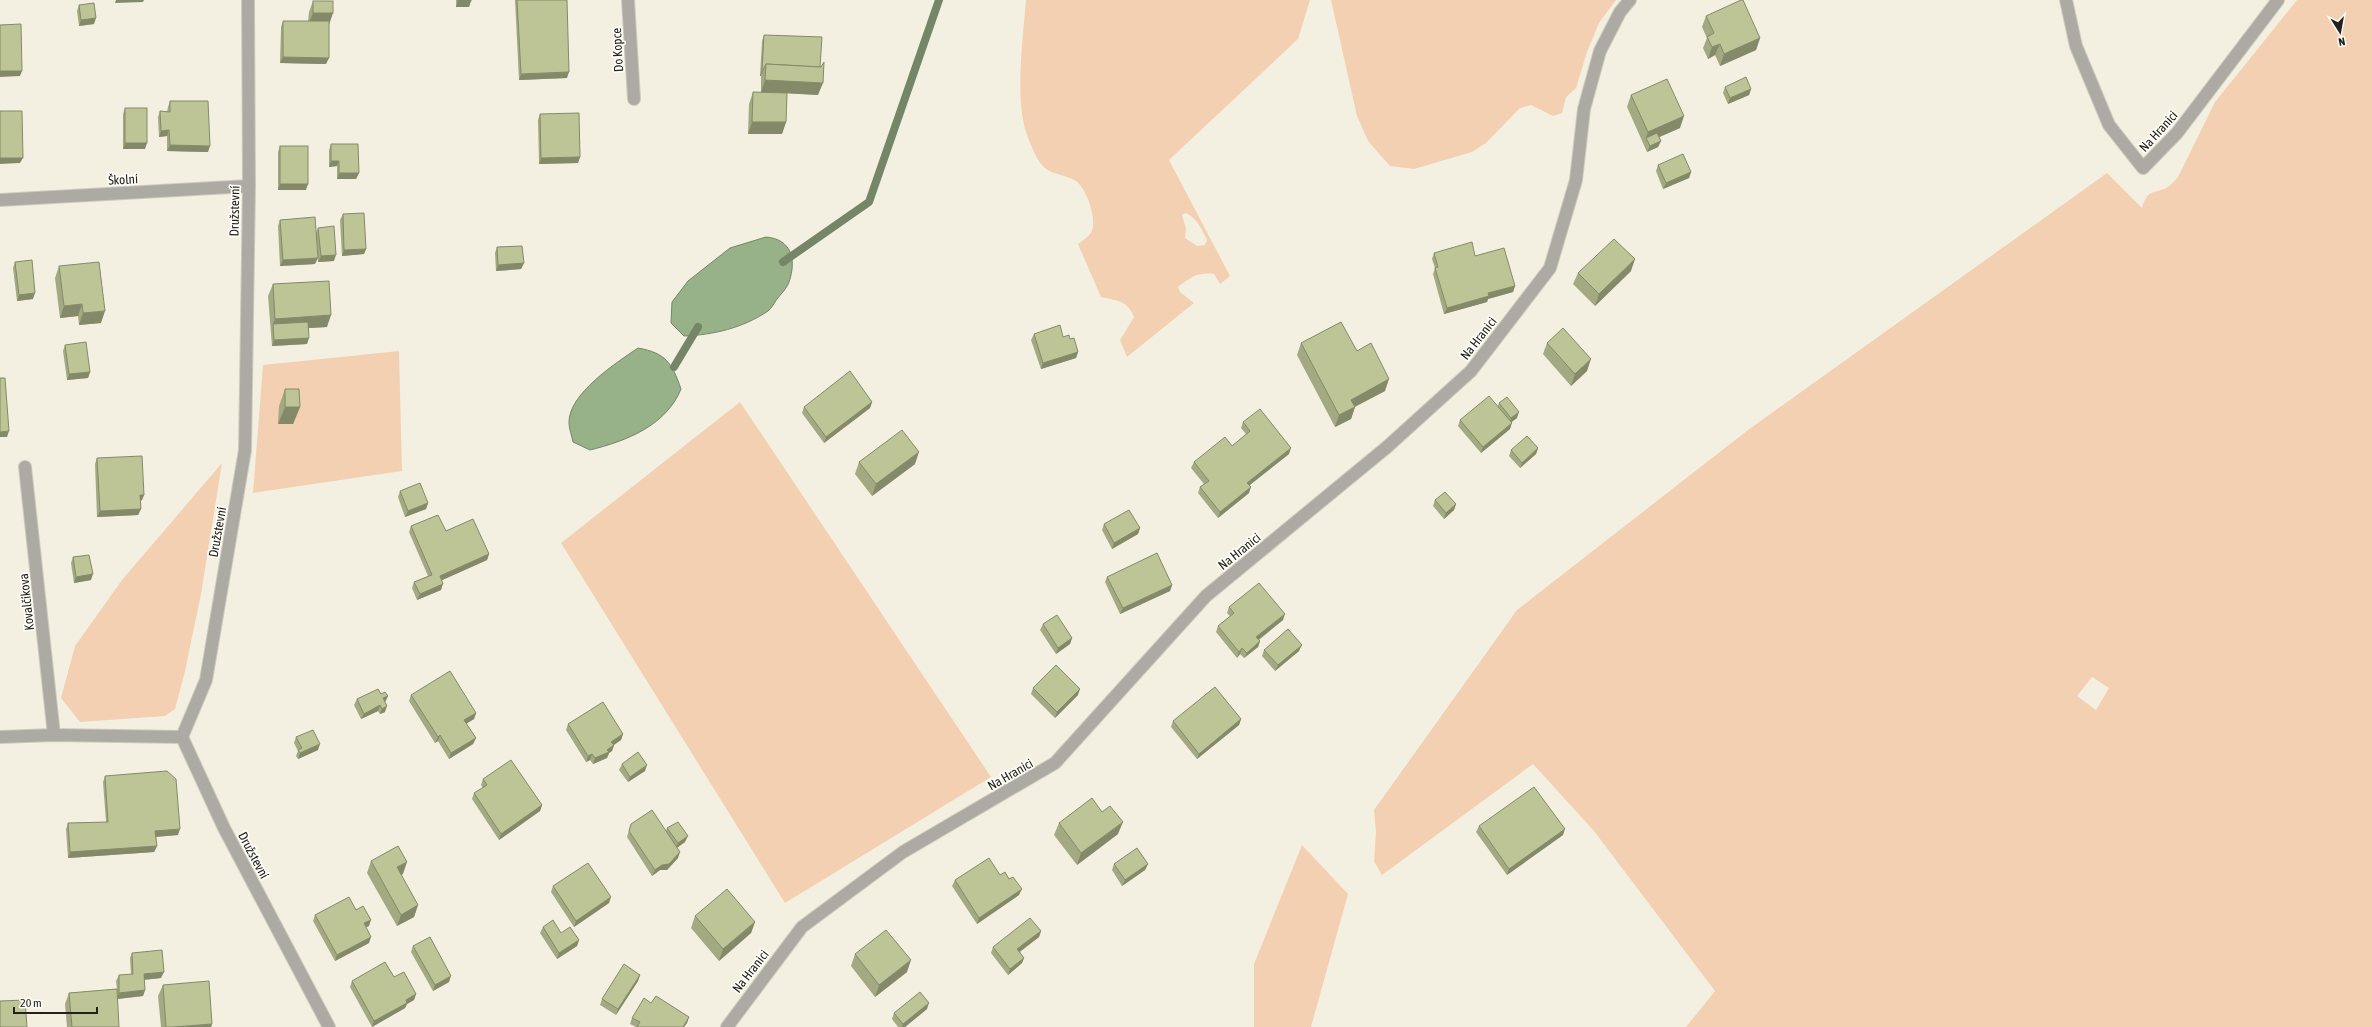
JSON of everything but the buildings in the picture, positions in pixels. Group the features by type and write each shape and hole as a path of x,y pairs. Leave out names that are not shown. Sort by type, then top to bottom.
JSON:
{"street":[{"name":"Družstevní","path":"248,0 248,186 245,450 206,680 182,737 224,828 329,1027"},
{"name":"Do Kopce","path":"628,0 634,99"},
{"name":"Na Hranici","path":"727,1027 802,927 903,852 1055,764 1206,596 1387,447 1471,371 1550,268 1576,180 1584,109 1600,51 1620,12 1630,0"},
{"name":"Na Hranici","path":"2066,0 2076,46 2109,125 2143,168 2177,133 2278,0"},
{"name":"Školní","path":"0,200 248,186"},
{"name":"Kovalčíkova","path":"26,467 54,735"},
{"path":"0,736 54,735 182,737"}],"shaded area":[{"path":"1026,0 1310,0 1298,39 1169,160 1230,276 1220,284 1214,274 1203,274 1191,278 1178,287 1180,292 1194,303 1127,357 1120,340 1134,317 1125,304 1101,297 1078,244 1090,234 1092,229 1093,222 1088,198 1076,181 1052,172 1042,165 1032,148 1025,130 1020,79","holes":["1186,213 1190,215 1203,232 1207,240 1205,245 1197,246 1185,238 1186,229 1182,215"]},
{"path":"1331,0 1616,0 1599,23 1587,52 1576,88 1566,97 1562,113 1553,116 1531,105 1520,108 1486,143 1472,152 1414,169 1390,166 1368,141 1357,116"},
{"path":"2297,0 2372,0 2372,1027 1686,1027 1715,991 1594,831 1533,764 1382,875 1374,861 1376,832 1374,810 1517,610 1748,430 2107,173 2142,208 2144,201 2149,194 2164,189 2178,177 2215,102","holes":["2092,677 2109,688 2096,710 2077,696"]},
{"path":"766,237 781,242 786,246 792,258 791,274 788,284 771,308 758,317 728,330 684,336 671,323 672,302 688,281 730,248"},
{"path":"638,348 648,350 662,356 671,366 681,389 674,402 666,413 655,422 643,430 617,442 590,450 573,442 569,423 571,412 576,401 595,380"},
{"path":"399,351 402,471 253,493 263,365"},
{"path":"740,402 991,777 785,903 561,543"},
{"path":"222,463 201,594 185,671 175,709 165,716 80,722 61,698 75,646 122,580"},
{"path":"1302,845 1348,894 1311,1027 1254,1027 1254,964"}],"waterway":[{"path":"783,262 869,202 939,0"},
{"path":"674,367 698,327"}]}
